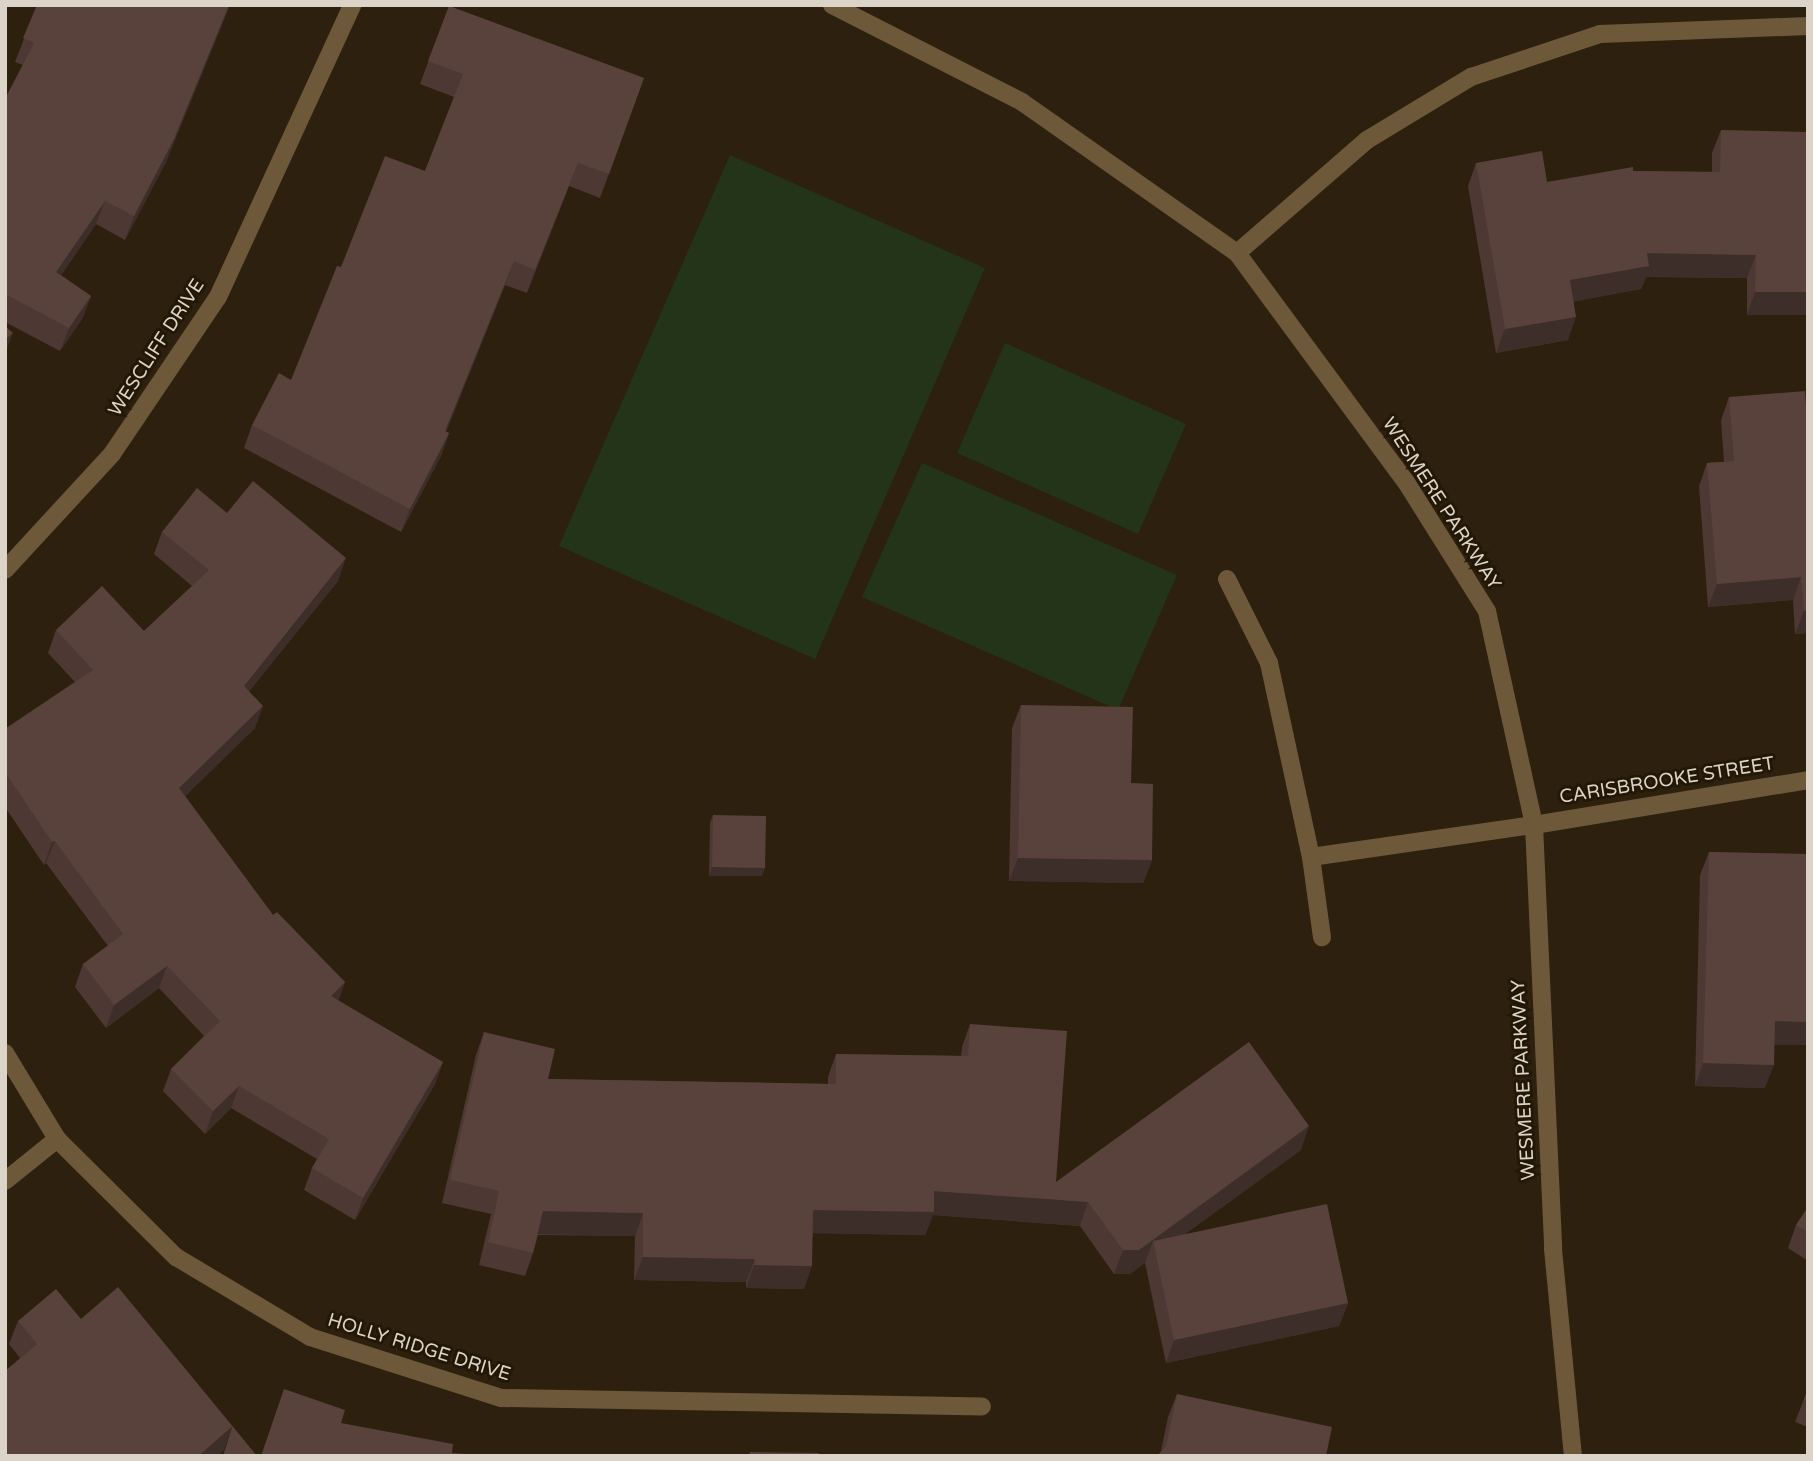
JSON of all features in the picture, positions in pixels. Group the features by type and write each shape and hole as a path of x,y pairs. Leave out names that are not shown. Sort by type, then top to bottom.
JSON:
{"street":[{"name":"WESCLIFF DRIVE","path":"5,570 112,454 219,297 352,5"},
{"name":"WESMERE PARKWAY","path":"832,5 1022,102 1237,253 1406,482 1487,611 1534,825 1553,1249 1573,1456"},
{"path":"1237,253 1367,140 1471,77 1600,34 1808,26"},
{"path":"1227,579 1269,663 1311,857 1322,937"},
{"name":"CARISBROOKE STREET","path":"1311,857 1534,825 1808,780"},
{"name":"HOLLY RIDGE DRIVE","path":"5,1053 57,1139 176,1257 310,1337 500,1398 982,1406"},
{"path":"5,1181 57,1139"}],"green space":[{"path":"730,155 985,268 815,659 559,546"},
{"path":"1005,343 1186,424 1138,534 957,453"},
{"path":"922,463 1177,575 1118,710 862,597"}],"building":[{"path":"37,5 229,5 174,139 134,216 105,201 56,272 91,296 69,328 5,294 5,99 34,43 23,38"},
{"path":"449,6 644,78 609,174 578,163 535,270 514,261 445,431 449,433 410,509 252,425 279,373 291,380 337,266 341,267 385,156 425,171 463,74 428,61"},
{"path":"1721,130 1808,132 1808,292 1755,292 1756,255 1647,253 1649,266 1570,280 1576,317 1505,329 1476,163 1542,151 1547,182 1633,167 1633,171 1720,172"},
{"path":"5,326 13,333 5,340"},
{"path":"1805,391 1808,435 1808,610 1804,611 1801,577 1717,584 1707,463 1734,461 1729,397"},
{"path":"253,481 346,558 244,686 263,706 179,788 273,915 277,912 345,982 331,996 443,1062 363,1198 312,1168 329,1139 239,1086 213,1111 171,1069 220,1021 167,966 114,1005 83,964 123,934 55,841 52,842 5,772 5,729 93,670 56,630 102,586 144,631 209,570 162,532 197,488 227,513"},
{"path":"1021,705 1133,707 1131,783 1153,784 1152,860 1018,858"},
{"path":"713,815 766,816 765,868 712,867"},
{"path":"1709,852 1808,854 1808,1022 1775,1021 1774,1065 1703,1063"},
{"path":"970,1024 1067,1031 1056,1182 1249,1042 1309,1126 1139,1250 1123,1250 1088,1202 934,1191 934,1212 813,1210 812,1266 754,1265 755,1259 643,1257 643,1213 543,1211 533,1253 488,1242 499,1191 450,1180 484,1032 555,1049 548,1079 836,1084 836,1054 968,1056"},
{"path":"1327,1204 1348,1303 1174,1340 1153,1241"},
{"path":"1808,1207 1808,1232 1796,1225"},
{"path":"118,1287 257,1456 223,1456 232,1427 198,1456 5,1456 5,1371 37,1344 18,1321 56,1289 81,1319"},
{"path":"284,1389 345,1410 341,1423 453,1444 452,1453 497,1456 261,1456"},
{"path":"1177,1394 1332,1427 1326,1456 1157,1456 1166,1446"},
{"path":"750,1452 819,1453 819,1456 749,1456"}]}
